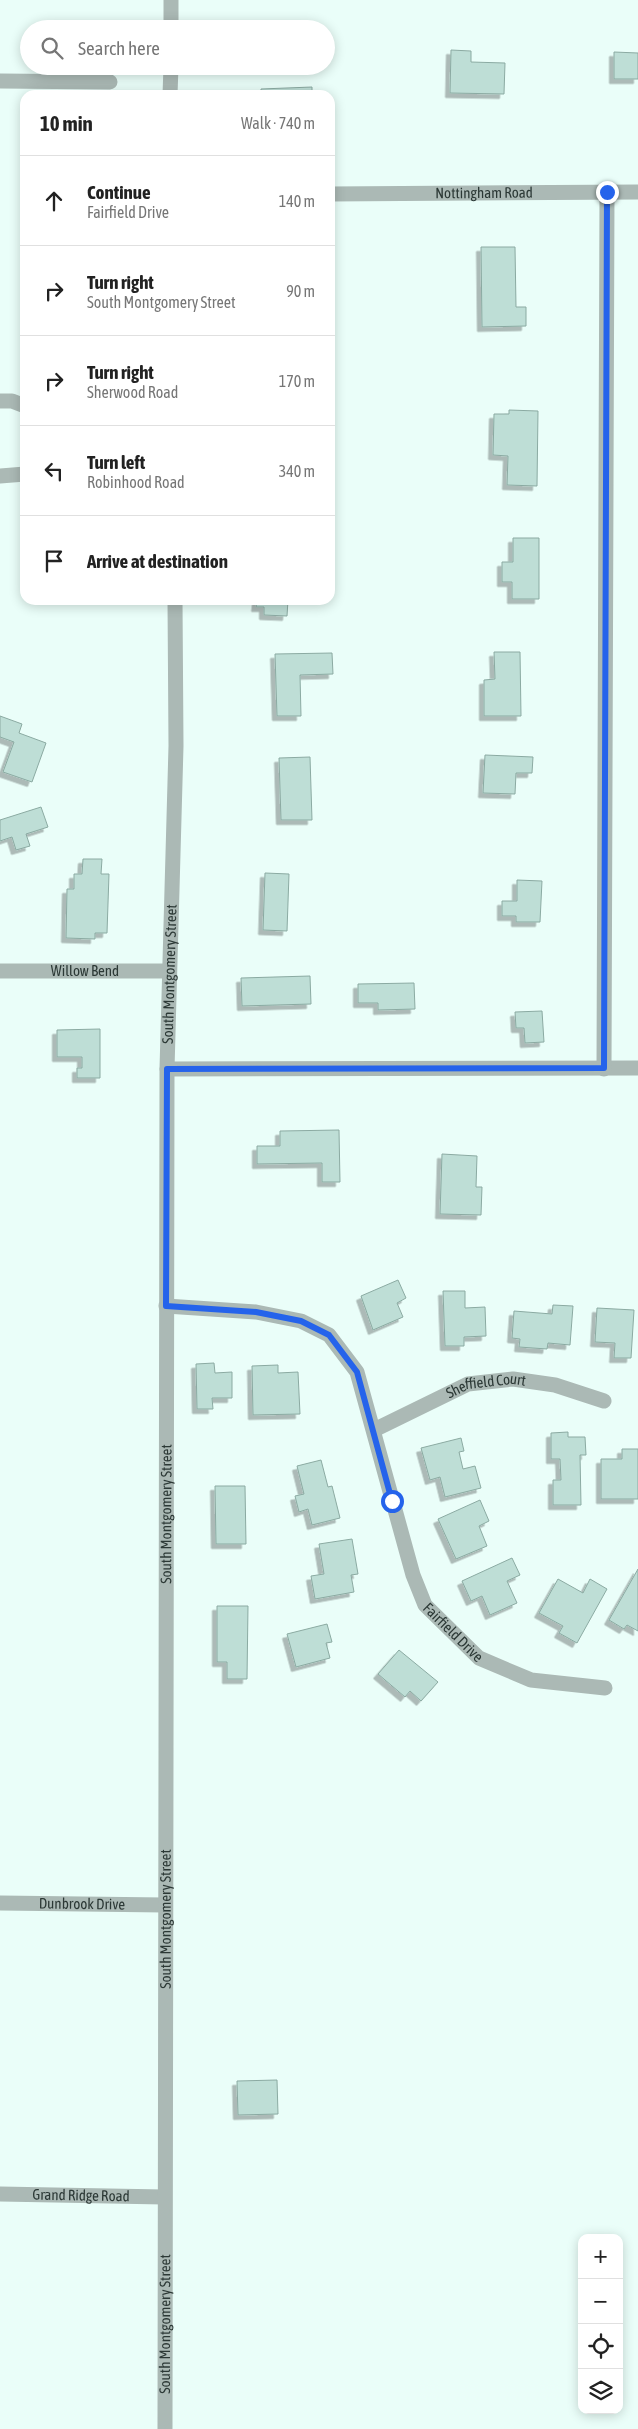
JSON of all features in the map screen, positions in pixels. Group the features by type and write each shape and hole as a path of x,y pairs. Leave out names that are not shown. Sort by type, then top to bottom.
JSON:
{"street":[{"path":"171,0 171,20"},
{"path":"170,75 170,90"},
{"path":"0,81 110,82"},
{"path":"604,1068 607,192"},
{"name":"Nottingham Road","path":"335,194 638,192"},
{"path":"0,401 12,401 20,404"},
{"path":"0,476 20,474"},
{"name":"South Montgomery Street","path":"165,2429 167,1069 176,746 174,605"},
{"name":"Willow Bend","path":"0,971 169,971"},
{"path":"167,1069 638,1068"},
{"name":"Fairfield Drive","path":"166,1306 256,1312 301,1321 329,1335 357,1372 413,1575 425,1605 479,1658 531,1680 605,1688"},
{"name":"Sheffield Court","path":"374,1430 468,1384 513,1379 555,1385 604,1401"},
{"name":"Dunbrook Drive","path":"0,1903 165,1905"},
{"name":"Grand Ridge Road","path":"0,2194 164,2197"}],"building":[{"path":"451,50 471,51 471,62 505,63 504,94 450,93"},
{"path":"614,52 638,53 638,79 614,79"},
{"path":"312,87 312,90 261,89"},
{"path":"481,247 515,247 516,307 526,307 526,326 482,327"},
{"path":"509,410 538,411 537,486 507,485 508,456 493,455 494,414 509,414"},
{"path":"513,538 539,538 539,599 512,599 512,582 502,582 502,562 513,562"},
{"path":"256,605 288,605 287,616 264,615 264,607 256,607"},
{"path":"494,652 520,652 521,716 484,716 484,680 495,679"},
{"path":"332,653 333,674 300,675 301,716 277,716 275,654"},
{"path":"0,716 22,724 19,733 46,743 32,782 3,772 14,742 0,737"},
{"path":"485,755 533,757 532,773 516,773 515,794 483,793"},
{"path":"310,757 312,820 281,820 279,758"},
{"path":"41,807 48,827 26,834 30,846 16,850 12,837 0,841 0,820"},
{"path":"83,859 102,859 101,874 109,874 107,933 95,933 95,939 66,938 67,889 74,889 74,874 82,874"},
{"path":"265,873 289,874 287,931 263,930"},
{"path":"517,880 542,881 540,922 516,922 516,916 502,916 502,901 517,901"},
{"path":"310,976 311,1004 242,1006 241,978"},
{"path":"414,983 415,1009 378,1010 378,1003 358,1003 358,984"},
{"path":"542,1011 544,1042 525,1043 524,1028 516,1028 515,1012"},
{"path":"100,1029 100,1078 77,1078 77,1068 82,1068 82,1057 57,1057 57,1030"},
{"path":"339,1130 340,1182 322,1182 322,1163 257,1164 257,1146 280,1146 280,1131"},
{"path":"442,1154 477,1156 476,1187 482,1187 481,1215 440,1214"},
{"path":"398,1280 406,1298 397,1303 403,1317 373,1330 361,1296"},
{"path":"443,1291 465,1291 465,1308 485,1307 486,1336 464,1337 464,1346 445,1346"},
{"path":"553,1305 573,1306 570,1345 548,1343 547,1349 519,1347 520,1339 512,1338 514,1311 552,1314"},
{"path":"597,1308 634,1310 631,1358 614,1358 615,1343 595,1342"},
{"path":"214,1363 215,1373 232,1372 232,1398 212,1398 213,1409 197,1409 196,1364"},
{"path":"278,1365 278,1373 298,1372 300,1414 253,1415 252,1366"},
{"path":"568,1432 568,1437 585,1437 586,1455 580,1455 581,1505 553,1505 553,1480 561,1480 560,1459 551,1459 551,1433"},
{"path":"461,1438 464,1451 459,1452 463,1469 475,1466 481,1488 445,1497 440,1477 430,1480 421,1448"},
{"path":"622,1449 638,1449 638,1499 601,1499 601,1459 622,1459"},
{"path":"321,1460 328,1487 332,1486 340,1518 312,1525 308,1509 299,1512 295,1496 304,1494 297,1466"},
{"path":"215,1486 245,1486 246,1544 216,1544"},
{"path":"480,1500 489,1521 479,1526 487,1546 456,1559 438,1519"},
{"path":"352,1539 358,1574 351,1575 354,1592 315,1599 311,1576 324,1574 319,1544"},
{"path":"512,1558 520,1575 507,1581 517,1603 490,1615 482,1596 471,1601 462,1581"},
{"path":"638,1569 638,1631 627,1625 624,1629 609,1620"},
{"path":"558,1579 583,1593 590,1579 607,1589 577,1643 559,1633 563,1626 539,1613"},
{"path":"217,1606 248,1606 247,1679 227,1679 227,1662 217,1662"},
{"path":"327,1624 332,1642 326,1643 330,1658 296,1667 287,1634"},
{"path":"399,1650 438,1682 421,1701 410,1691 405,1697 378,1674"},
{"path":"277,2080 278,2114 238,2115 237,2081"}],"route":[{"path":"392,1501 357,1372 329,1335 301,1321 256,1312 166,1306 167,1069 604,1068 607,192"}]}
